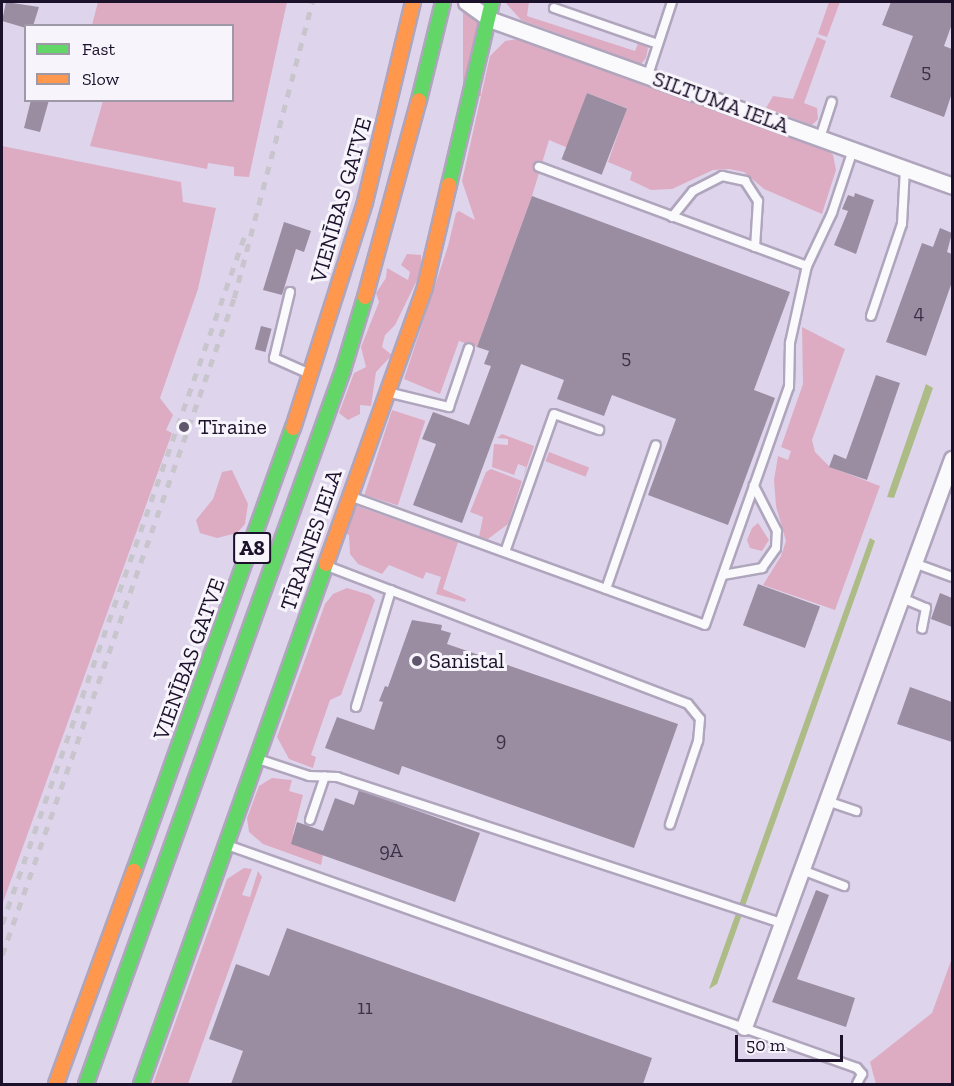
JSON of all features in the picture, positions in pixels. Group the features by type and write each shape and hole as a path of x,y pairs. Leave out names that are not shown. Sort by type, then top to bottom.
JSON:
{"main road":[{"name":"VIENĪBAS GATVE","path":"56,1084 276,480 365,202 413,2"},
{"name":"A8","path":"86,1084 343,370 395,199 443,2"},
{"name":"TĪRAINES IELA","path":"141,1084 425,287 492,2"}],"street":[{"name":"SILTUMA IELA","path":"466,2 489,19 952,186"},
{"path":"744,1027 915,563 948,484 952,459"}],"lane":[{"path":"648,75 672,2"},
{"path":"554,8 658,44"},
{"path":"820,138 832,102"},
{"path":"349,496 705,625 789,387 790,343 807,266 832,213 853,150"},
{"path":"539,167 807,266"},
{"path":"871,316 902,224 905,169"},
{"path":"672,217 693,191 722,176 745,181 758,201 755,247"},
{"path":"290,292 274,358 310,373"},
{"path":"387,391 449,407 469,348"},
{"path":"505,552 554,414 599,430"},
{"path":"606,589 656,445"},
{"path":"723,575 762,568 776,548 777,531 754,486"},
{"path":"915,563 952,577"},
{"path":"325,565 688,704 700,719 698,741 670,824"},
{"path":"356,707 391,590"},
{"path":"902,598 926,608 922,629"},
{"path":"256,759 309,776 348,780 782,923"},
{"path":"310,820 325,776"},
{"path":"827,801 856,811"},
{"path":"226,844 857,1068 862,1074 857,1084"},
{"path":"802,870 844,886"}],"shaded area":[{"path":"98,2 287,2 249,177 234,176 234,167 208,163 207,169 90,146 103,102 234,102 234,24 92,24"},
{"path":"463,2 481,2 481,96 463,96"},
{"path":"505,2 529,2 527,16 635,51 639,41 643,42 648,48 646,58 641,64 521,20"},
{"path":"829,2 840,2 827,37 818,34"},
{"path":"817,37 826,41 804,103 817,108 818,119 812,125 766,108 773,96 793,99"},
{"path":"518,39 827,150 833,155 836,170 822,214 764,189 744,172 729,169 713,170 672,189 651,190 630,180 632,172 608,162 627,108 587,93 568,148 549,140 532,196 477,347 459,341 440,394 404,379 448,246 456,213 459,211 475,220 462,181 490,56 505,41"},
{"path":"2,146 181,182 183,202 216,208 198,289 160,398 173,415 166,430 172,433 2,905"},
{"path":"407,254 421,255 422,270 395,325 385,335 382,347 392,355 376,372 371,406 360,405 360,414 348,420 339,413 354,373 366,367 361,347 379,302 376,293 386,278 387,268 408,280 410,272 401,265"},
{"path":"802,327 845,349 812,440 815,452 830,467 880,486 835,610 763,585 781,556 786,541 776,506 774,480 778,456 788,460 791,451 781,447 803,384"},
{"path":"926,384 933,388 894,498 887,497"},
{"path":"392,410 425,421 398,505 364,495"},
{"path":"502,434 534,446 523,478 526,467 518,464 514,475 492,467 494,444 508,445 508,439 497,438"},
{"path":"549,452 589,467 586,477 545,461"},
{"path":"491,469 522,481 508,524 488,539 479,537 483,517 470,512 486,472"},
{"path":"232,470 248,504 245,524 237,533 217,538 200,533 196,520 213,499 222,472"},
{"path":"357,506 458,542 443,589 466,599 465,602 436,594 441,577 426,572 423,579 389,565 382,574 358,564 350,554 349,535 345,533"},
{"path":"758,523 769,540 762,551 750,548 747,540 752,528"},
{"path":"870,538 875,541 786,792 717,984 709,989"},
{"path":"347,588 370,595 375,600 341,695 330,700 311,755 316,757 313,768 289,759 277,737 325,604 333,594"},
{"path":"272,778 292,780 289,791 303,795 293,834 323,855 321,865 263,844 249,832 247,818 259,786"},
{"path":"244,868 252,869 242,895 250,897 258,871 262,877 188,1084 153,1084 227,879"},
{"path":"952,958 952,1084 876,1084 870,1062 932,1013"}],"building":[{"path":"6,2 39,7 34,24 24,24 24,27 2,21"},
{"path":"891,2 952,2 952,24 944,46 952,49 952,93 944,117 890,97 913,36 882,25"},
{"path":"587,93 627,108 602,175 562,159"},
{"path":"30,102 48,102 40,132 24,128"},
{"path":"855,193 874,200 856,254 834,245 848,211 842,209 848,195 854,197"},
{"path":"532,196 790,292 754,390 775,398 728,525 648,495 676,419 612,395 604,416 557,399 564,380 521,364 462,523 413,505 436,444 422,439 433,412 469,425 491,366 484,364 489,351 477,347"},
{"path":"284,222 311,231 304,252 296,249 282,295 263,290"},
{"path":"940,228 952,233 947,252 952,254 952,282 926,356 886,342 922,243 933,247"},
{"path":"261,326 272,329 265,352 255,349"},
{"path":"876,375 900,383 867,480 829,467 834,454 846,459"},
{"path":"758,584 820,607 805,648 743,625"},
{"path":"940,593 952,598 952,627 931,619"},
{"path":"412,620 442,625 441,630 451,633 447,644 678,724 634,848 402,766 399,775 325,748 337,717 374,730 383,702 379,701 385,686 388,687"},
{"path":"910,687 952,702 952,742 897,724"},
{"path":"359,790 480,833 455,902 291,844 297,822 323,831 335,798 354,805"},
{"path":"816,890 829,895 797,979 855,998 846,1027 772,1002"},
{"path":"287,928 652,1058 643,1084 231,1084 243,1051 209,1039 236,964 269,976"}],"railway":[{"path":"2,955 234,298 312,2"},
{"path":"2,924 244,237"}],"traffic: fast":[{"path":"419,100 443,2"},
{"path":"449,185 492,2"},
{"path":"86,1084 343,370 365,297"},
{"path":"134,871 293,428"},
{"path":"141,1084 326,564"}],"traffic: slow":[{"path":"293,428 365,202 413,2"},
{"path":"365,297 419,100"},
{"path":"326,564 425,287 449,185"},
{"path":"56,1084 134,871"}],"place":[{"name":"Tīraine","path":"184,427"},
{"name":"Sanistal","path":"417,661"}]}
